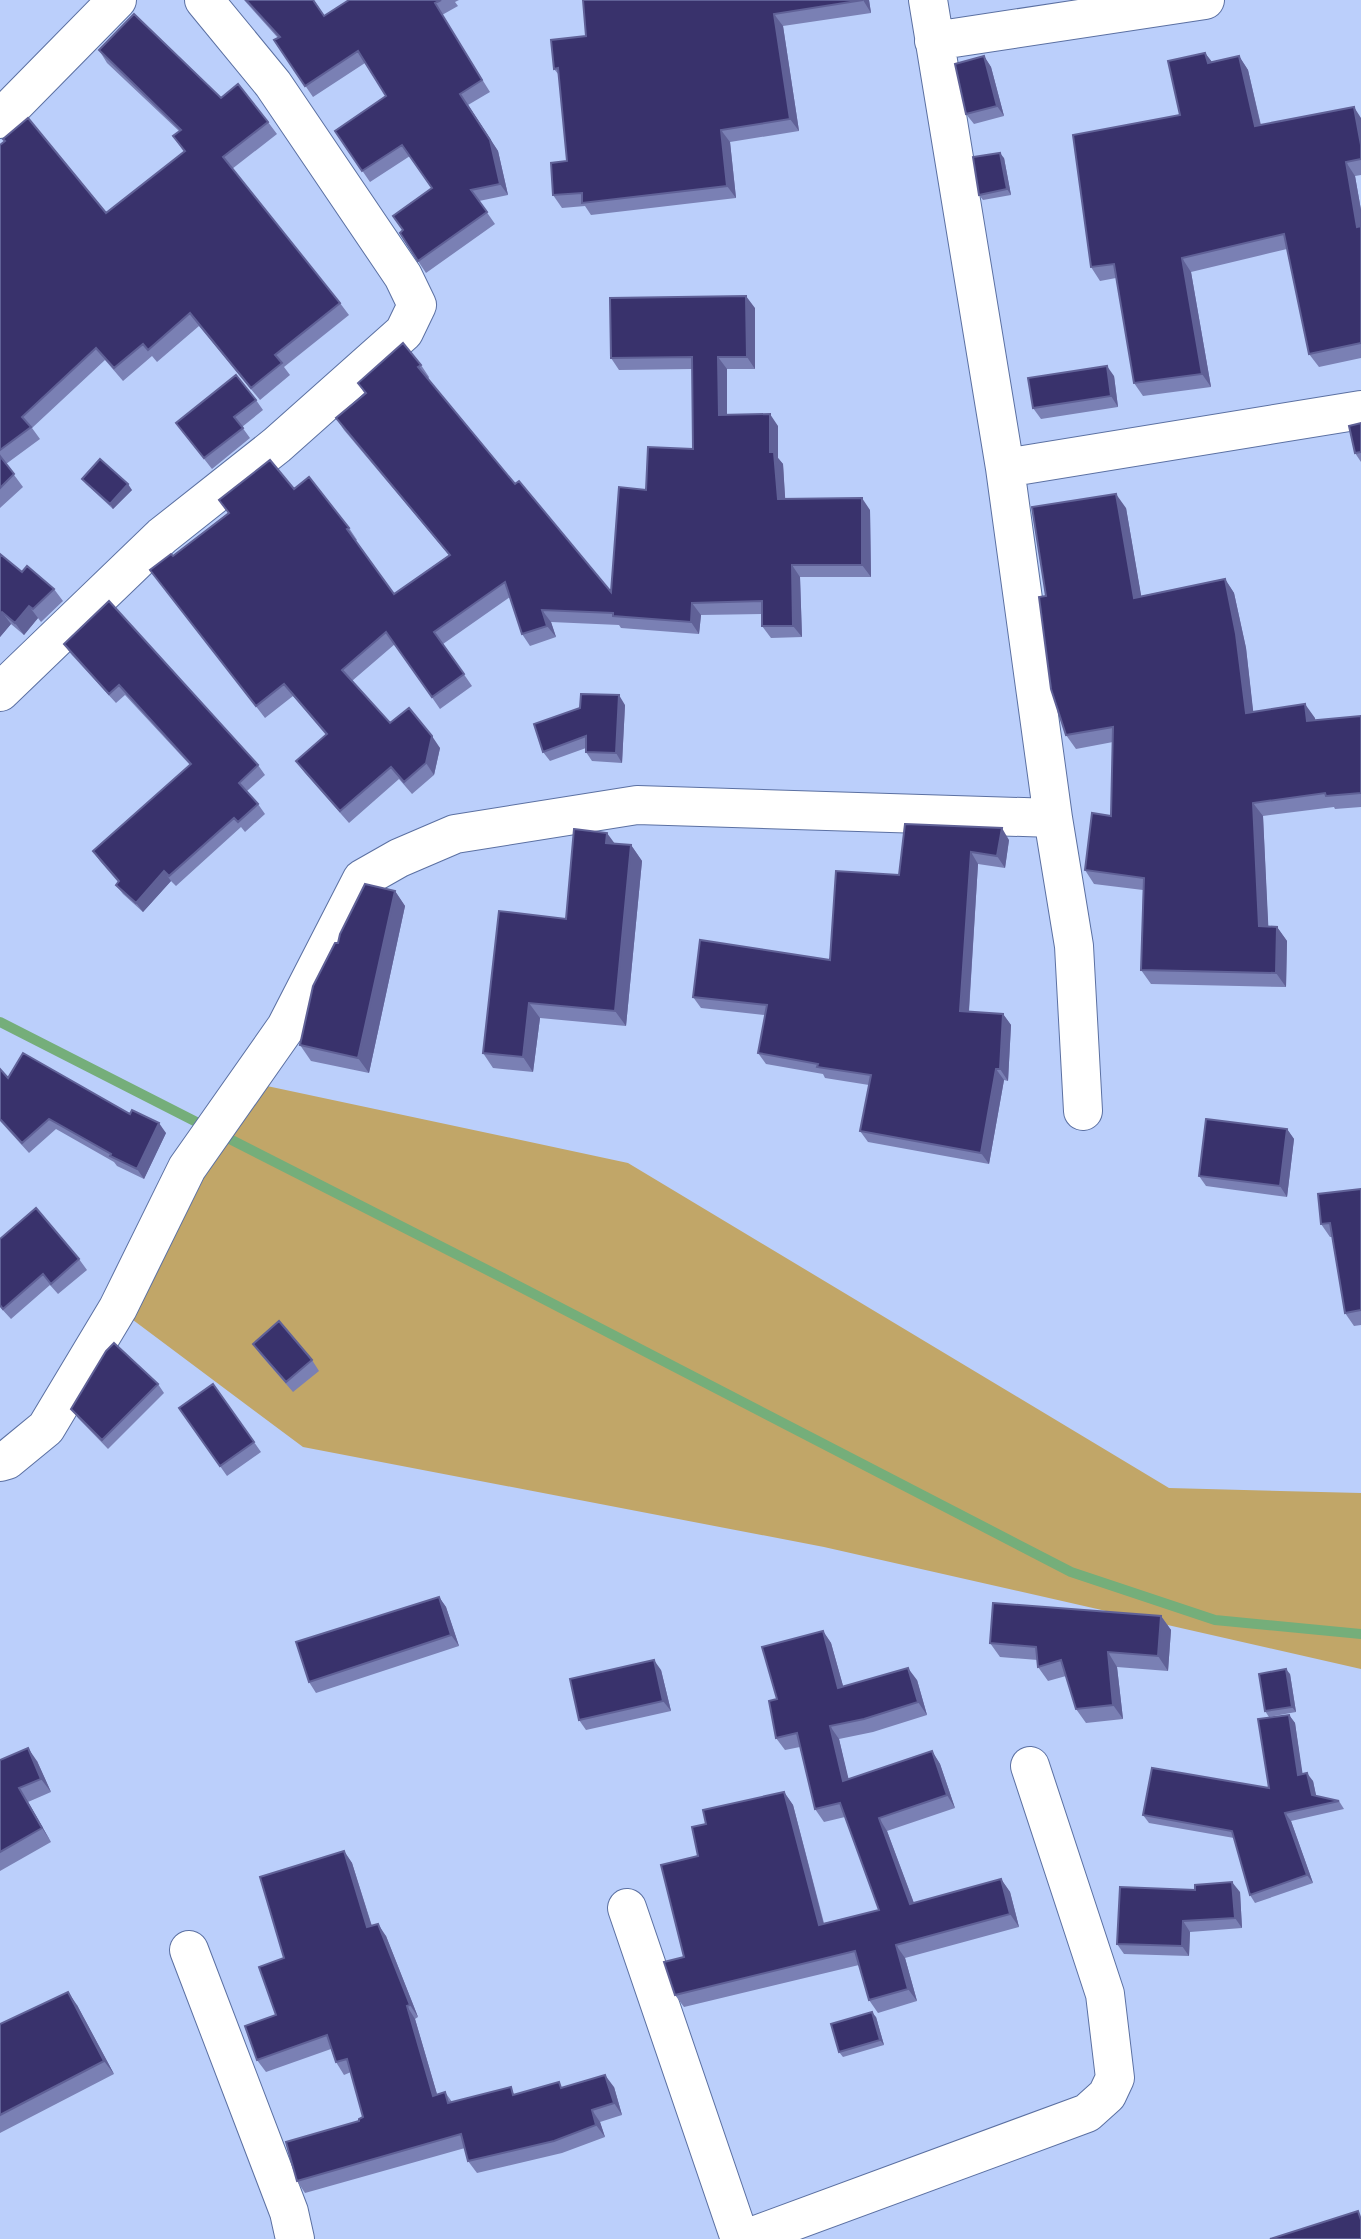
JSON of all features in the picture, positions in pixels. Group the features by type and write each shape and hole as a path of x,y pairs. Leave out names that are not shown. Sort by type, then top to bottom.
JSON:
{"street":[{"path":"0,119 117,0"},
{"path":"0,692 162,536 277,445 404,332 417,305 403,276 273,84 204,0"},
{"path":"928,0 1005,468 1053,818 1074,946 1083,1111"},
{"path":"934,41 1205,0"},
{"path":"1005,468 1361,410"},
{"path":"0,1462 7,1460 46,1428 118,1308 187,1168 286,1027 362,879 399,858 455,834 637,805 1053,818"},
{"path":"627,1908 742,2239 1087,2113 1108,2095 1115,2078 1105,1994 1030,1766"},
{"path":"190,1950 289,2212 295,2239"}],"shaded area":[{"path":"230,1078 628,1163 1169,1488 1361,1493 1361,1669 824,1547 303,1447 125,1314"}],"building":[{"path":"246,0 313,0 324,16 349,0 441,0 435,3 482,80 460,94 490,140 500,184 471,190 487,212 418,261 400,233 403,230 393,216 432,188 402,145 362,171 335,131 386,96 358,51 305,86 274,40 280,37"},
{"path":"583,0 863,0 774,14 790,119 721,130 727,186 582,203 582,193 553,195 551,163 567,161 558,68 554,69 551,40 586,36"},
{"path":"134,14 221,98 238,84 268,122 223,157 340,303 275,355 282,363 251,388 190,313 148,350 143,344 114,368 96,348 22,417 31,427 0,450 0,145 5,141 3,139 28,118 106,213 185,151 173,136 181,130 99,50"},
{"path":"1205,53 1208,63 1239,56 1255,126 1354,107 1361,159 1346,162 1357,227 1361,226 1361,343 1309,354 1284,234 1182,258 1202,374 1134,383 1114,264 1091,267 1073,135 1180,115 1168,61"},
{"path":"984,56 997,106 966,114 955,64"},
{"path":"1000,153 1007,189 979,195 973,157"},
{"path":"746,296 747,357 718,357 719,415 770,414 770,452 774,452 778,499 862,498 862,565 792,565 793,626 762,626 762,601 692,603 691,622 613,616 613,613 542,610 547,626 522,634 505,582 434,632 464,674 432,697 386,632 342,670 390,723 409,708 432,736 426,763 404,782 391,767 340,811 296,761 327,734 284,684 256,706 150,570 171,554 173,556 229,513 219,500 270,460 294,489 309,477 349,528 347,529 394,594 450,555 336,418 366,393 358,383 403,343 421,365 418,367 515,484 519,481 611,592 619,487 646,490 648,447 693,449 692,357 611,358 610,298"},
{"path":"1107,366 1111,396 1033,408 1028,378"},
{"path":"236,375 256,400 234,417 243,428 204,458 176,423"},
{"path":"1361,423 1361,452 1355,453 1349,426"},
{"path":"0,456 14,474 0,488"},
{"path":"100,459 128,484 110,504 82,479"},
{"path":"1116,494 1134,598 1225,579 1236,634 1246,713 1305,704 1307,721 1361,716 1361,793 1326,796 1325,793 1253,803 1259,926 1277,927 1276,973 1141,970 1144,878 1085,870 1092,813 1111,816 1113,727 1066,735 1051,689 1039,597 1046,596 1032,507"},
{"path":"0,554 22,572 27,566 54,589 33,609 29,606 15,623 2,612 0,614"},
{"path":"109,601 258,765 239,783 258,804 238,822 234,818 169,876 164,871 136,903 116,885 119,881 93,851 191,764 119,685 109,694 64,644"},
{"path":"581,694 619,695 616,753 586,752 586,736 543,752 534,724 580,708"},
{"path":"905,824 1002,828 997,856 971,852 960,1011 1003,1014 1000,1069 996,1069 981,1153 860,1131 871,1075 817,1067 818,1064 758,1053 767,1005 693,997 700,940 830,960 836,871 899,875"},
{"path":"574,829 607,833 606,843 631,845 615,1011 529,1003 523,1057 483,1053 499,911 566,919"},
{"path":"365,884 395,891 358,1058 300,1045 313,986 335,943 338,943"},
{"path":"23,1053 130,1114 132,1110 159,1123 137,1169 49,1119 22,1143 0,1119 0,1069 8,1078"},
{"path":"1206,1119 1287,1129 1280,1186 1199,1176"},
{"path":"1361,1189 1361,1310 1345,1313 1330,1223 1321,1224 1318,1194"},
{"path":"36,1208 79,1259 51,1284 43,1274 3,1309 0,1305 0,1239"},
{"path":"279,1321 312,1360 286,1382 253,1344"},
{"path":"114,1343 158,1384 102,1440 71,1409 106,1351"},
{"path":"213,1384 254,1442 220,1466 179,1408"},
{"path":"439,1597 451,1635 309,1682 296,1642"},
{"path":"993,1603 1161,1616 1158,1656 1108,1652 1113,1705 1076,1709 1061,1660 1038,1667 1036,1647 990,1643"},
{"path":"823,1631 838,1688 908,1668 918,1702 864,1719 830,1726 843,1781 932,1751 947,1795 879,1818 910,1904 1001,1879 1010,1914 896,1945 908,1989 869,2000 855,1951 675,1995 664,1962 684,1957 661,1865 698,1856 692,1827 706,1824 703,1810 784,1792 819,1925 879,1910 840,1803 815,1809 797,1733 776,1738 769,1701 777,1699 762,1647"},
{"path":"654,1660 663,1701 579,1720 570,1679"},
{"path":"1286,1669 1292,1707 1265,1711 1259,1674"},
{"path":"1289,1715 1298,1775 1307,1773 1312,1795 1339,1801 1285,1813 1307,1875 1250,1895 1232,1831 1143,1815 1152,1768 1269,1788 1258,1719"},
{"path":"28,1748 41,1779 19,1788 42,1828 0,1852 0,1760"},
{"path":"344,1851 367,1927 378,1924 410,2005 407,2006 433,2096 445,2092 448,2103 511,2087 513,2095 559,2082 561,2088 605,2075 614,2103 592,2110 596,2125 554,2141 468,2161 461,2134 297,2181 286,2142 359,2121 363,2117 347,2059 336,2062 327,2035 257,2060 245,2026 276,2015 259,1967 284,1958 260,1877"},
{"path":"1232,1882 1235,1918 1183,1921 1182,1946 1117,1944 1120,1887 1195,1890 1195,1885"},
{"path":"68,1992 104,2061 0,2115 0,2024"},
{"path":"872,2012 880,2040 839,2052 831,2024"},
{"path":"1358,2211 1361,2239 1270,2239"}],"waterway":[{"path":"0,1022 1071,1572 1215,1620 1361,1634"}]}
